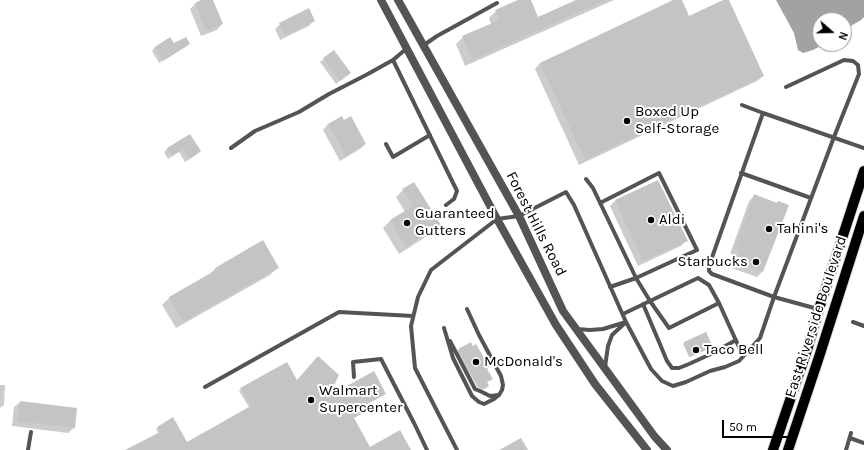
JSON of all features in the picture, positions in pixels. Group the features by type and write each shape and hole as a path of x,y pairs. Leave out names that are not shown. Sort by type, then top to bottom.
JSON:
{"main road":[{"name":"East Riverside Boulevard","path":"773,450 864,171"},
{"name":"East Riverside Boulevard","path":"788,450 864,216"}],"street":[{"name":"Forest Hills Road","path":"381,0 497,219 556,324 595,384 648,450"},
{"name":"Forest Hills Road","path":"398,0 519,216 563,311 666,450"}],"lane":[{"path":"424,45 436,36 496,3"},
{"path":"231,148 255,131 299,112 329,94 393,60 406,49"},
{"path":"393,60 457,191 454,198 446,205"},
{"path":"457,450 415,368 411,326 418,297 431,270 497,219 519,216 566,192 574,205 626,322 650,369 662,382 673,386 739,361 760,338 811,198 859,74 858,65 853,61 844,60 786,87"},
{"path":"742,105 864,148"},
{"path":"763,112 708,266 709,271 712,274 774,297 819,309"},
{"path":"386,144 392,157 430,136"},
{"path":"600,203 659,173 697,250 636,278 610,287"},
{"path":"742,173 811,198"},
{"path":"586,179 600,203 636,278 668,328 719,303"},
{"path":"623,314 698,278 709,285 719,303 743,356"},
{"path":"643,304 666,361 672,368 679,368 689,364 736,340"},
{"path":"468,309 479,335 501,376 503,385 499,395 484,404 479,402 472,396 453,358 444,328 475,389 490,396 499,395"},
{"path":"205,387 339,312 413,316"},
{"path":"576,329 603,329 626,322"},
{"path":"604,367 608,346 612,335 626,322"},
{"path":"853,322 864,326"},
{"path":"354,378 353,362 381,359 414,423 426,450"},
{"path":"28,450 31,432"},
{"path":"846,450 851,433"},
{"path":"850,438 864,443"}],"shaded area":[{"path":"776,0 864,0 864,17 852,25 852,12 812,12 812,50 803,53 798,50 794,33"}],"building":[{"path":"201,0 213,0 223,24 206,31 195,3"},
{"path":"518,0 531,0 538,17 576,0 606,0 472,60 462,36 500,20 495,10"},
{"path":"673,0 682,0 689,16 723,0 729,0 764,76 585,160 540,63"},
{"path":"309,8 315,21 285,35 279,23"},
{"path":"170,37 174,43 186,37 190,44 163,61 155,47"},
{"path":"334,50 351,73 340,81 323,58"},
{"path":"342,116 344,120 351,116 366,144 346,156 328,124"},
{"path":"190,134 201,151 189,159 183,149 172,156 167,148"},
{"name":"Aldi","path":"658,180 688,241 643,261 615,200"},
{"path":"414,182 441,225 406,247 390,220 413,206 402,189"},
{"path":"754,194 777,203 778,201 789,205 763,272 736,262 740,250 735,248"},
{"path":"263,240 279,268 183,322 169,297 216,270 215,268"},
{"name":"Taco Bell","path":"706,332 713,347 690,357 684,342"},
{"name":"McDonald's","path":"471,342 473,346 476,344 489,367 487,369 493,379 487,382 489,386 484,389 479,387 458,349"},
{"name":"Walmart Supercenter","path":"318,356 339,375 329,396 374,371 386,394 364,406 367,411 354,418 370,447 400,430 411,450 125,450 160,432 157,427 173,417 187,442 251,406 240,388 287,362 297,380"},
{"path":"20,401 77,408 75,428 17,421"},
{"path":"521,438 528,450 499,450"}],"place":[{"name":"Boxed Up Self-Storage","path":"627,121"},
{"name":"Aldi","path":"651,220"},
{"name":"Guaranteed Gutters","path":"407,223"},
{"name":"Tahini's","path":"769,229"},
{"name":"Starbucks","path":"756,262"},
{"name":"Taco Bell","path":"696,350"},
{"name":"McDonald's","path":"476,362"},
{"name":"Walmart Supercenter","path":"311,400"}]}
